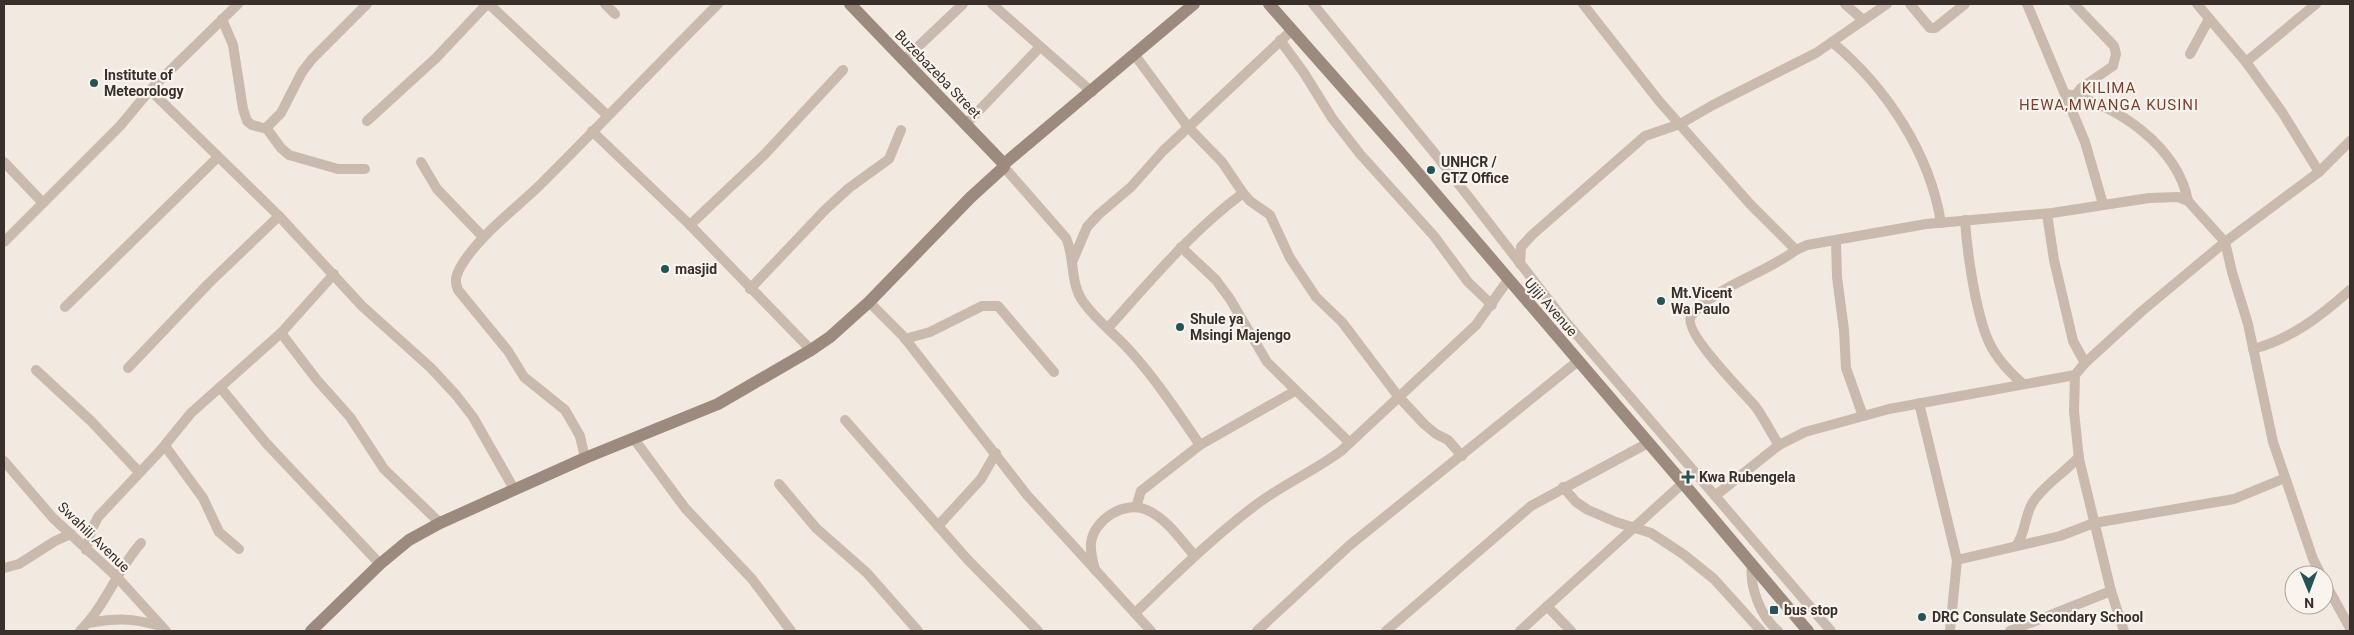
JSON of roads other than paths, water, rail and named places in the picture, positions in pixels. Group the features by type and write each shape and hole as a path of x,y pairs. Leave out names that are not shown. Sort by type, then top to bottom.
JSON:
{"street":[{"path":"4,242 120,126 150,90 238,4"},
{"path":"266,128 281,113 302,72 312,59 367,4"},
{"path":"366,121 436,58 488,4 607,115"},
{"path":"605,4 615,14"},
{"path":"585,458 580,436 565,410 524,377 508,351 458,290 455,283 456,275 484,237 544,182 607,115 718,4"},
{"name":"Buzebazeba Street","path":"850,4 1004,165"},
{"path":"904,60 963,4"},
{"path":"992,4 1092,92"},
{"path":"311,631 380,564 409,540 440,523 514,489 718,404 830,337 868,302 1004,165 1194,4"},
{"path":"1313,4 1436,155 1565,321 1830,631"},
{"path":"1583,4 1626,60 1680,124 1750,204 1796,250"},
{"path":"1844,4 1863,20"},
{"path":"1520,264 1520,247 1624,152 1645,136 1680,124 1713,105 1816,53 1887,4"},
{"path":"1910,4 1925,24 1933,28 1965,4"},
{"path":"2026,4 2071,95 2103,204"},
{"path":"2071,95 2113,66 2116,54 2114,46 2074,4"},
{"path":"2197,4 2246,62 2282,112 2319,172"},
{"path":"2246,62 2316,4"},
{"name":"Ujiji Avenue","path":"1274,6 1291,31 1393,144 1808,631"},
{"path":"222,18 233,44 244,116 252,125 266,128 289,155 338,168 365,169"},
{"path":"2190,54 2209,19"},
{"path":"1073,260 1087,227 1116,198 1131,187 1188,127 1291,31"},
{"path":"1280,40 1304,73 1332,118 1360,154 1434,236 1468,282 1492,305"},
{"path":"1832,42 1869,76 1887,99 1912,140 1937,194 1941,223"},
{"path":"966,124 1040,47"},
{"path":"1134,54 1188,127 1222,162 1243,193 1250,201 1270,215 1290,258 1316,297 1342,322 1398,396 1424,424 1436,434 1448,440 1462,456"},
{"path":"690,225 764,156 843,70"},
{"path":"150,90 279,216 362,306 431,368 460,400 483,432 514,489"},
{"path":"2071,95 2099,106 2141,129 2167,155 2185,186 2188,201"},
{"path":"750,289 825,210 849,188 890,159 901,130"},
{"path":"592,131 690,225 811,350"},
{"path":"2124,631 2111,591 2079,457 2074,411 2075,375 2085,363 2142,311 2225,242 2319,172 2350,141"},
{"path":"65,307 218,156"},
{"path":"4,162 43,203"},
{"path":"422,162 437,189 484,237"},
{"path":"1004,165 1066,238 1073,260 1076,288 1082,301 1132,352 1166,395 1200,445"},
{"path":"2166,197 2178,187 2182,180"},
{"path":"1108,328 1181,247 1219,211 1243,193"},
{"path":"1779,445 1756,408 1700,342 1690,326 1690,316 1747,277 1784,259 1807,245 1941,223 2046,214 2103,204 2178,197 2188,201 2225,242 2253,349 2273,442 2315,565"},
{"path":"2046,214 2054,260 2073,341 2085,363"},
{"path":"128,368 209,283 279,216"},
{"path":"1965,220 1970,257 1986,336 2008,371 2023,384"},
{"path":"1836,241 1837,277 1844,330 1846,368 1863,416"},
{"path":"1181,247 1216,280 1230,299 1267,362 1350,443"},
{"path":"86,550 92,529 98,517 164,446 191,413 281,332 334,274"},
{"path":"1135,613 1194,555 1258,503 1322,465 1350,443 1398,396 1454,347 1492,305 1508,280"},
{"path":"2253,349 2278,341 2300,330 2350,290"},
{"path":"868,302 905,338 1027,494 1151,631"},
{"path":"905,338 930,332 982,306 998,306 1054,372"},
{"path":"281,332 317,380 350,417 384,469 440,523"},
{"path":"1257,631 1350,545 1578,361"},
{"path":"36,370 91,421 139,472"},
{"path":"1715,496 1779,445 1804,432 1919,403 2075,375"},
{"path":"220,387 266,443 380,564"},
{"path":"1136,507 1141,491 1200,445 1295,391"},
{"path":"1919,403 1957,560 1950,631"},
{"path":"845,420 938,526 1038,631"},
{"path":"634,438 685,508 752,579 790,631"},
{"path":"1386,631 1531,506 1563,487 1648,443"},
{"path":"164,446 203,498 219,532 239,550"},
{"path":"938,526 976,486 996,453"},
{"path":"2016,546 2021,540 2028,510 2034,501 2079,457"},
{"name":"Swahili Avenue","path":"4,461 43,507 86,550 118,577 163,628"},
{"path":"1957,560 2060,536 2094,523 2234,499 2284,478"},
{"path":"1520,631 1683,483"},
{"path":"779,484 816,528 872,578 918,631"},
{"path":"1563,487 1576,502 1588,510 1616,522 1651,532 1714,579 1761,631"},
{"path":"1094,570 1091,543 1097,530 1105,519 1115,512 1128,507 1136,507 1160,519 1194,555"},
{"path":"4,568 20,564 55,541 71,534"},
{"path":"80,631 88,623 118,577 128,557 141,543"},
{"path":"1752,563 1751,575 1759,603 1765,616 1778,631"},
{"path":"2010,631 2111,591"},
{"path":"2334,599 2350,628"},
{"path":"1547,606 1571,631"},
{"path":"88,623 120,618 163,628"}],"place":[{"name":"Institute of Meteorology","path":"94,83"},
{"name":"UNHCR / GTZ Office","path":"1431,170"},
{"name":"masjid","path":"665,269"},
{"name":"Mt.Vicent Wa Paulo","path":"1661,301"},
{"name":"Shule ya Msingi Majengo","path":"1180,327"},
{"name":"Kwa Rubengela","path":"1688,477"},
{"name":"bus stop","path":"1774,610"},
{"name":"DRC Consulate Secondary School","path":"1922,617"}],"district":[{"name":"KILIMA HEWA,MWANGA KUSINI","path":"2109,96"}]}
